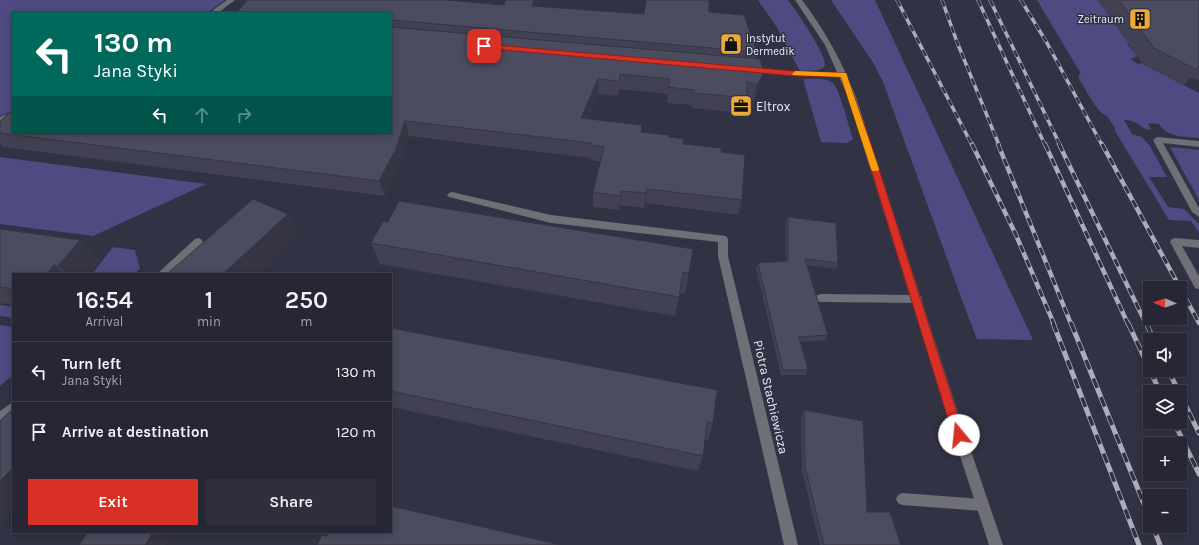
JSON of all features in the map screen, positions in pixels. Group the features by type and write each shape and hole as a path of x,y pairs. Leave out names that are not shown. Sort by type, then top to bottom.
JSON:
{"street":[{"path":"214,12 232,0"},
{"path":"798,0 821,32 837,59 844,75 917,299 982,506 996,545"},
{"path":"739,69 794,74 844,75"},
{"path":"0,120 12,115"},
{"path":"1199,144 1157,140 1195,210 1199,214"},
{"name":"Piotra Stachiewicza","path":"452,195 551,219 723,239 723,256 791,545"},
{"path":"163,273 198,242"},
{"path":"1199,244 1175,242 1199,285"},
{"path":"822,298 917,299"},
{"path":"0,419 12,408"},
{"path":"902,499 982,506"}],"shaded area":[{"path":"0,0 225,0 208,12 12,12 12,111 0,116"},
{"path":"758,0 788,0 804,23 822,55 825,62 822,69 800,71 776,26"},
{"path":"831,0 875,0 1033,340 977,339 883,82 874,64"},
{"path":"1037,0 1098,0 1122,34 1144,47 1127,44 1138,56 1130,59 1138,64 1141,63 1199,93 1199,138 1176,136 1162,129 1159,124 1148,123 1151,130 1144,128 1133,121 1124,120 1132,134 1142,137 1150,146 1167,177 1149,177 1168,207 1184,209 1199,224 1199,233 1191,221 1169,220 1115,131 1115,128 1107,116 1103,114 1095,105 1079,79 1079,74 1081,74"},
{"path":"803,79 823,79 833,83 841,101 853,139 847,143 821,142"},
{"path":"1170,147 1199,150 1199,200"},
{"path":"0,157 206,184 93,236 0,224"},
{"path":"113,247 135,250 140,269 135,273 93,273"},
{"path":"0,305 12,307 12,318 0,316"},
{"path":"0,325 12,327 12,376 0,386"}],"building":[{"path":"248,0 447,0 504,5 506,0 534,0 532,6 644,14 646,0 709,0 709,12 744,15 757,52 392,20 392,12 237,12"},
{"path":"1119,0 1199,0 1199,65 1197,70 1154,48"},
{"path":"392,27 760,59 764,72 757,85 747,82 747,98 694,93 694,90 668,87 670,79 620,74 619,81 598,79 581,118 642,125 641,132 669,135 669,137 684,139 683,144 721,148 721,152 745,155 742,200 647,189 646,193 621,191 620,196 593,192 604,147 591,145 591,143 405,121 396,149 379,181 0,133 0,121 12,113 12,134 392,134"},
{"path":"253,199 288,214 224,273 168,273"},
{"path":"399,201 693,249 689,273 683,272 679,297 371,243 383,221 388,222"},
{"path":"788,217 836,223 838,263 805,259 828,335 799,337 808,370 783,370 758,263 788,261"},
{"path":"0,229 80,240 58,266 54,265 48,273 12,273 12,289 0,287"},
{"path":"392,328 717,390 713,423 707,422 703,456 392,391"},
{"path":"12,410 12,469 0,481 0,421"},
{"path":"804,410 863,421 867,512 890,512 901,545 824,545 805,466"},
{"path":"392,506 561,545 317,545 322,535 327,536 328,533 392,533"},
{"path":"87,533 152,533 145,545 79,545"}],"railway":[{"path":"897,0 972,145"},
{"path":"942,0 957,42 999,145"},
{"path":"978,0 1045,145"},
{"path":"990,0 1060,145"},
{"path":"1021,0 1047,43 1102,145"},
{"path":"972,144 1016,235 1054,324"},
{"path":"998,144 1071,324"},
{"path":"1045,144 1128,324"},
{"path":"1059,144 1143,318"},
{"path":"1102,144 1199,323"},
{"path":"1053,323 1139,545"},
{"path":"1071,323 1143,502"},
{"path":"1128,323 1157,385"},
{"path":"1147,325 1151,333"},
{"path":"1172,377 1176,385"},
{"path":"1187,408 1199,433"},
{"path":"1177,429 1199,474"},
{"path":"1156,533 1160,545"}],"slow traffic":[{"path":"795,74 844,75 856,107 875,169"}],"place":[{"name":"Zeitraum","path":"1140,19"},
{"name":"Instytut Dermedik","path":"731,44"},
{"name":"Eltrox","path":"741,106"}],"route":[{"path":"484,46 794,74 844,75 856,107 959,435"}]}
